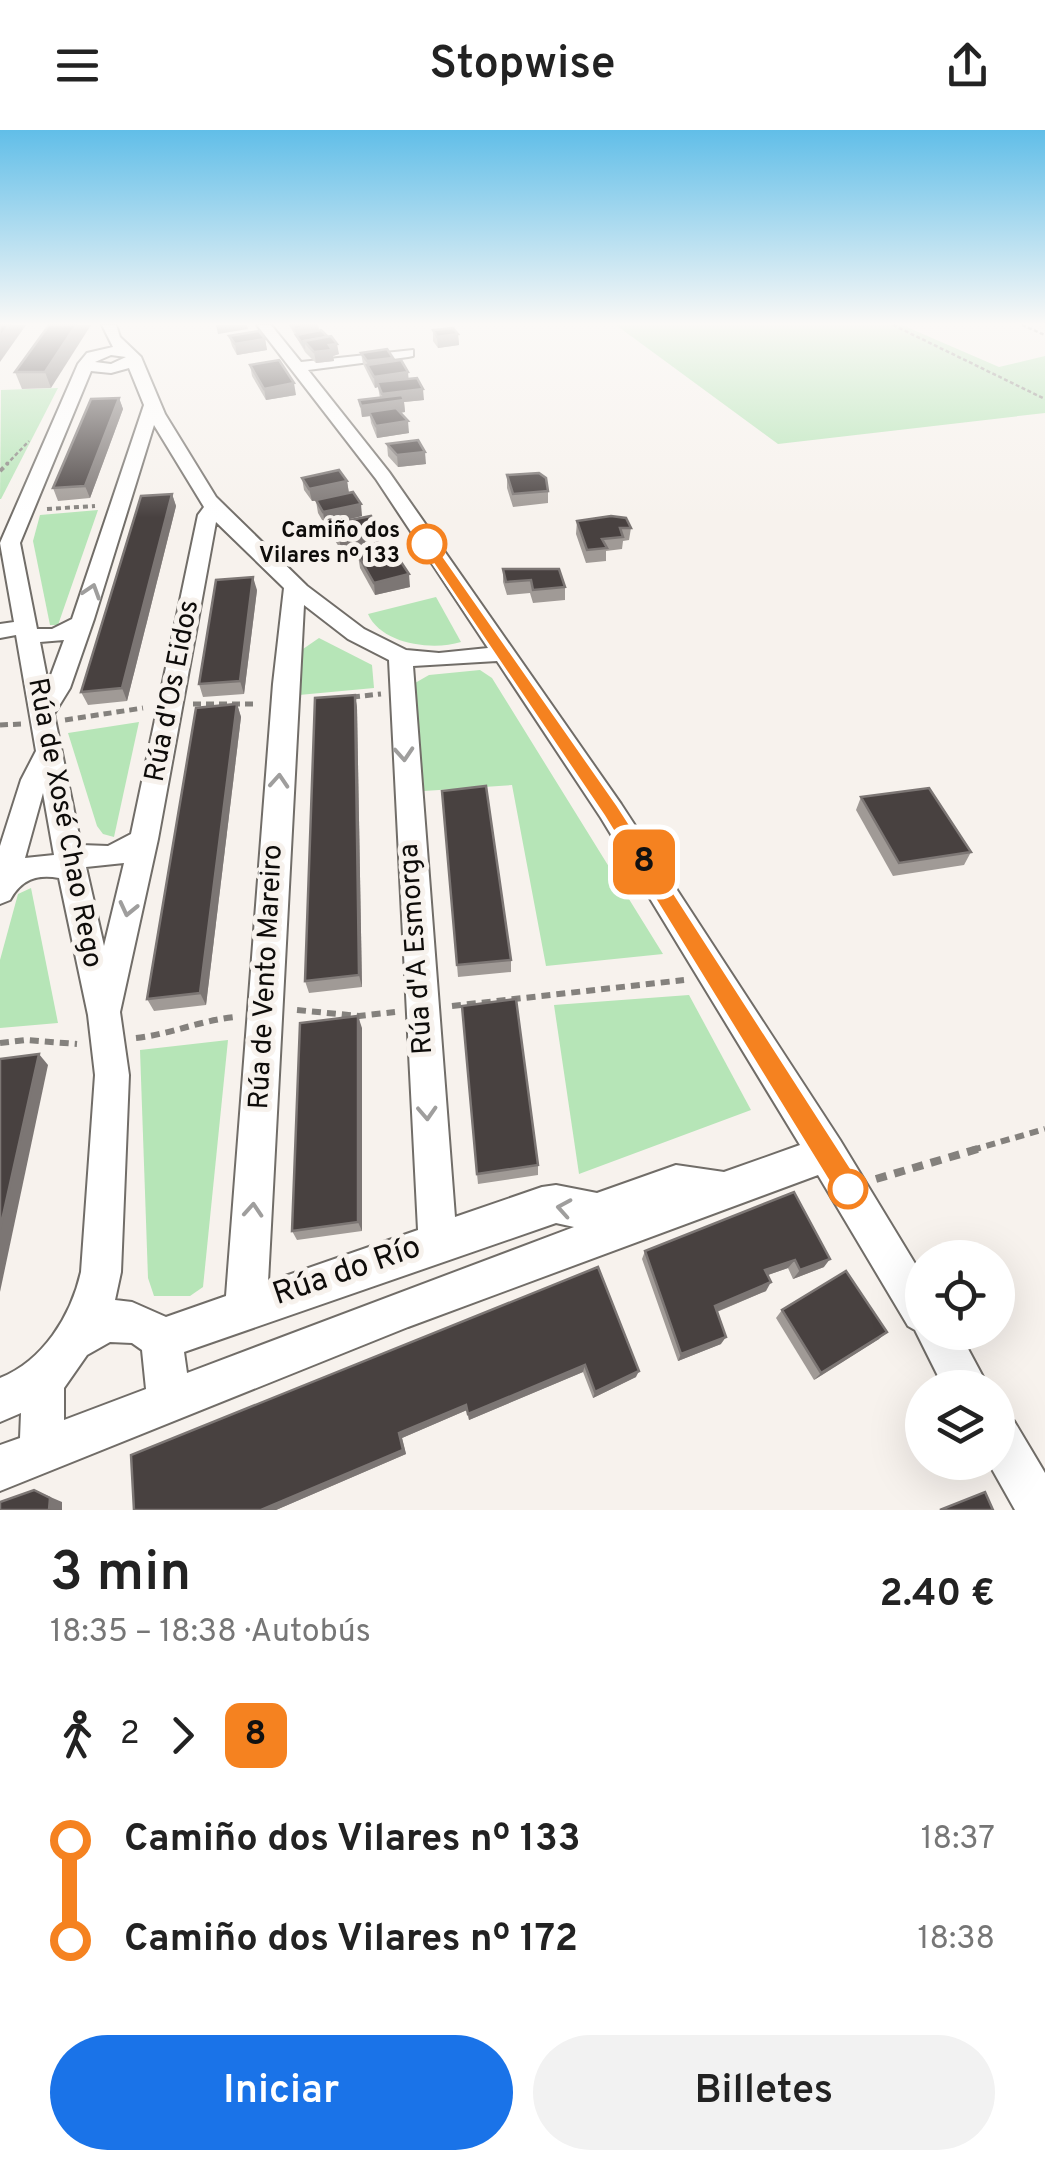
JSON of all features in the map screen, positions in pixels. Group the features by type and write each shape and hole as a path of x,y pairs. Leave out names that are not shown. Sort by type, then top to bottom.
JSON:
{"street":[{"name":"Rúa de Xosé Chao Rego","path":"76,389 11,538 17,631 43,719 104,1015 112,1075 101,1272 93,1307 76,1336"},
{"name":"Rúa de Xosé Chao Rego","path":"147,389 214,506 244,538 342,626 371,645 400,657"},
{"path":"315,389 383,476 611,811 827,1152 905,1283"},
{"path":"43,719 80,627 154,403"},
{"path":"138,450 154,445 177,446"},
{"name":"Rúa d'Os Eidos","path":"104,1015 144,839 208,515 214,506"},
{"path":"202,543 223,537 244,538"},
{"name":"Rúa de Vento Mareiro","path":"246,1307 294,583"},
{"path":"288,646 307,633 342,626"},
{"path":"17,631 54,636 80,627"},
{"path":"400,657 452,659 501,653"},
{"name":"Rúa d'A Esmorga","path":"400,657 438,1241"},
{"path":"2,886 34,780 48,752"},
{"path":"2,886 36,865 114,858 144,839"},
{"name":"Rúa do Río","path":"0,1468 726,1187 827,1152"},
{"name":"Rúa do Río","path":"76,1336 113,1319 146,1330 246,1307 542,1206 556,1204 597,1212 676,1184 726,1187"},
{"path":"101,1272 113,1303 146,1330 169,1401"},
{"path":"0,1400 43,1380 76,1336"},
{"path":"42,1452 43,1380"},
{"path":"1015,1466 1041,1510"}],"path":[{"path":"56,508 99,505"},
{"path":"337,698 375,694"},
{"path":"202,703 262,704"},
{"path":"0,725 145,708"},
{"path":"468,1004 717,976"},
{"path":"306,1008 359,1016 384,1014"},
{"path":"136,1038 175,1034 197,1021 228,1018"},
{"path":"0,1043 26,1040 79,1044"},
{"path":"873,1180 1045,1129"}],"green space":[{"path":"57,389 0,499 1,390"},
{"path":"704,389 1045,389 1045,413 778,444"},
{"path":"98,510 58,625 50,625 33,541 40,515"},
{"path":"436,597 461,642 436,646 408,643 384,632 368,614"},
{"path":"319,638 372,665 374,688 299,695 303,649"},
{"path":"480,670 492,678 663,954 546,966 512,785 424,791 415,683 429,675"},
{"path":"139,722 114,837 103,834 97,826 68,733"},
{"path":"31,888 58,1023 0,1028 0,960 18,894"},
{"path":"689,995 751,1110 579,1174 554,1005"},
{"path":"228,1040 203,1287 190,1296 154,1296 148,1278 140,1050"}],"building":[{"path":"380,389 420,389 382,394"},
{"path":"402,395 404,400 361,406 359,400"},
{"path":"119,398 85,486 53,488 91,399"},
{"path":"396,408 408,421 376,426 369,412"},
{"path":"418,440 425,452 397,455 387,444"},
{"path":"339,470 347,481 309,489 302,478"},
{"path":"539,473 546,478 548,491 513,494 507,475"},
{"path":"353,492 361,504 323,512 316,500"},
{"path":"172,494 122,688 81,692 141,496"},
{"path":"371,516 378,528 339,537 330,524"},
{"path":"626,518 631,528 620,528 623,537 602,539 607,548 587,550 577,521"},
{"path":"391,547 409,574 374,583 358,555"},
{"path":"503,569 559,569 565,587 533,590 531,580 506,582"},
{"path":"253,577 240,681 199,684 216,580"},
{"path":"355,695 359,975 305,981 315,698"},
{"path":"237,704 200,993 147,999 196,708"},
{"path":"486,786 511,960 457,965 442,791"},
{"path":"929,788 971,852 899,863 861,797"},
{"path":"516,999 538,1165 477,1174 462,1006"},
{"path":"358,1016 358,1222 292,1231 300,1023"},
{"path":"39,1054 0,1229 0,1059"},
{"path":"794,1192 830,1259 800,1270 795,1260 765,1270 771,1282 715,1306 726,1337 681,1354 645,1251"},
{"path":"598,1267 639,1371 595,1392 585,1365 468,1414 466,1405 399,1433 403,1450 261,1510 134,1510 131,1455"},
{"path":"846,1271 887,1332 821,1373 782,1310"},
{"path":"34,1490 50,1498 49,1510 0,1510 0,1502"},
{"path":"985,1492 993,1510 940,1510"}],"bus line":[{"name":"8","path":"427,544 611,811 848,1189"}],"place":[{"name":"Camiño dos Vilares nº 133","path":"427,544"}]}
